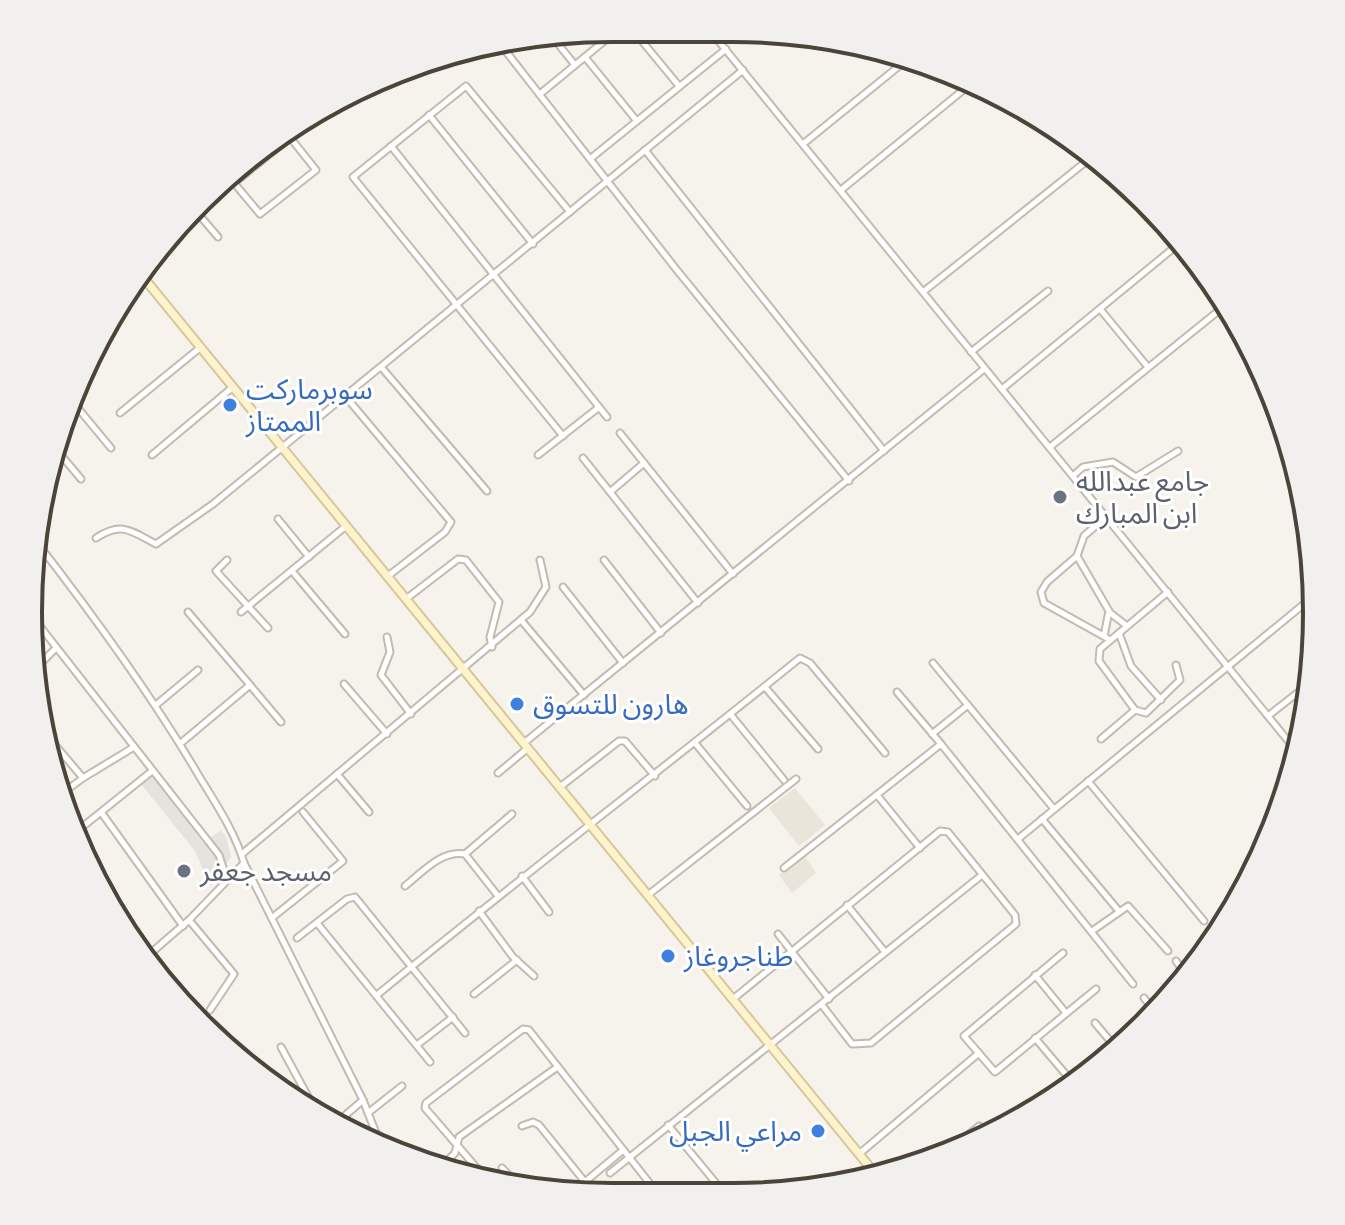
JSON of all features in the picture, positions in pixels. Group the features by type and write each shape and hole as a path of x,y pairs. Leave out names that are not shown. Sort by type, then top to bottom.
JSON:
{"street":[{"path":"540,94 603,42"},
{"path":"643,42 679,86"},
{"path":"721,42 1288,741"},
{"path":"559,45 575,65"},
{"path":"590,159 726,49"},
{"path":"507,52 849,481"},
{"path":"585,57 636,120"},
{"path":"803,144 898,67"},
{"path":"96,538 120,527 136,531 156,544 160,542 283,449 743,70"},
{"path":"563,436 353,177 462,87 469,87 570,212"},
{"path":"841,190 963,90"},
{"path":"429,115 533,244"},
{"path":"235,185 260,214 316,170 292,141"},
{"path":"391,146 607,417"},
{"path":"645,150 884,451"},
{"path":"923,292 1084,163"},
{"path":"201,217 218,237"},
{"path":"1002,389 1172,249"},
{"path":"148,282 869,1166"},
{"path":"971,352 1048,291"},
{"path":"1100,309 1147,366"},
{"path":"1050,447 1217,312"},
{"path":"120,413 202,347"},
{"path":"382,368 487,491"},
{"path":"498,773 584,695 984,369"},
{"path":"152,455 234,386"},
{"path":"346,397 451,522 445,532 387,576"},
{"path":"538,455 598,408"},
{"path":"79,410 111,448"},
{"path":"620,433 733,574"},
{"path":"1074,475 1083,467 1113,462 1136,477 1178,451"},
{"path":"63,458 81,479"},
{"path":"583,458 698,603"},
{"path":"610,492 644,463"},
{"path":"1107,516 1084,536 1077,556 1047,582 1041,592 1044,603 1123,650"},
{"path":"278,519 309,557"},
{"path":"241,612 346,526"},
{"path":"45,553 87,606 181,743 242,854 363,1100 375,1131"},
{"path":"1077,556 1109,611 1127,626"},
{"path":"406,599 458,559 466,560 499,602 490,637 492,647"},
{"path":"227,560 216,571 268,628"},
{"path":"242,854 521,620 539,602 546,587 540,560"},
{"path":"604,560 661,633"},
{"path":"292,571 345,634"},
{"path":"563,587 623,663"},
{"path":"1168,592 1108,639 1100,649 1099,661 1135,710 1146,713 1180,680 1176,665"},
{"path":"1018,839 1303,605"},
{"path":"1108,639 1109,611"},
{"path":"188,612 281,722"},
{"path":"521,620 584,695"},
{"path":"42,630 219,855 227,880"},
{"path":"1119,633 1131,666 1161,700"},
{"path":"387,637 390,652 381,675 411,714"},
{"path":"44,660 56,648"},
{"path":"377,995 522,876 655,776 800,658 885,753"},
{"path":"933,663 1054,809"},
{"path":"156,705 198,670"},
{"path":"344,684 387,734"},
{"path":"181,743 250,685"},
{"path":"765,687 818,749"},
{"path":"897,692 1133,984"},
{"path":"1268,716 1297,693"},
{"path":"932,734 968,705"},
{"path":"1101,739 1135,710"},
{"path":"731,715 784,780"},
{"path":"560,787 619,741 625,741 655,776"},
{"path":"695,743 747,806"},
{"path":"784,868 941,744"},
{"path":"70,788 134,747"},
{"path":"59,749 83,778"},
{"path":"83,826 152,771"},
{"path":"337,774 369,812"},
{"path":"648,895 796,779"},
{"path":"1088,781 1204,921"},
{"path":"877,795 920,848"},
{"path":"101,812 183,926"},
{"path":"273,917 343,861 303,812"},
{"path":"405,886 445,855 465,854 512,814"},
{"path":"1042,819 1118,910"},
{"path":"732,1000 847,905 945,830 1015,915 1016,924 871,1043 852,1044 822,1005"},
{"path":"465,854 498,896"},
{"path":"154,951 244,863"},
{"path":"610,1173 982,875"},
{"path":"522,876 549,912"},
{"path":"297,938 347,899 355,897 465,1033"},
{"path":"847,905 885,952"},
{"path":"1092,931 1118,910 1128,906 1168,951"},
{"path":"479,911 517,960 534,976"},
{"path":"189,920 234,974 210,1010"},
{"path":"317,923 430,1062"},
{"path":"778,934 829,999"},
{"path":"1063,953 964,1036 995,1072 1096,989"},
{"path":"474,994 517,960"},
{"path":"1176,961 1180,966"},
{"path":"1035,975 1066,1013"},
{"path":"1144,998 1148,1003"},
{"path":"417,1045 453,1017"},
{"path":"1095,1023 1110,1040"},
{"path":"475,1166 425,1105 519,1030 529,1030 649,1183"},
{"path":"1035,1038 1066,1075"},
{"path":"281,1047 306,1094"},
{"path":"859,1154 979,1053"},
{"path":"449,1159 466,1131 556,1068"},
{"path":"368,1113 402,1086"},
{"path":"344,1116 363,1100"},
{"path":"522,1126 533,1122 539,1125 585,1182 622,1151"},
{"path":"668,1125 716,1183"},
{"path":"502,1168 507,1173"}],"shaded area":[{"path":"152,775 203,843 221,830 226,837 231,857 210,886 195,851 141,784"},
{"path":"795,788 825,825 799,846 769,808"},
{"path":"804,855 816,873 792,893 779,875"}],"place":[{"name":"سوبرماركت الممتاز","path":"230,405"},
{"name":"جامع عبدالله ابن المبارك","path":"1060,497"},
{"name":"هارون للتسوق","path":"517,704"},
{"name":"مسجد جعفر","path":"184,871"},
{"name":"طناجروغاز","path":"668,956"},
{"name":"مراعي الجبل","path":"818,1131"}]}
